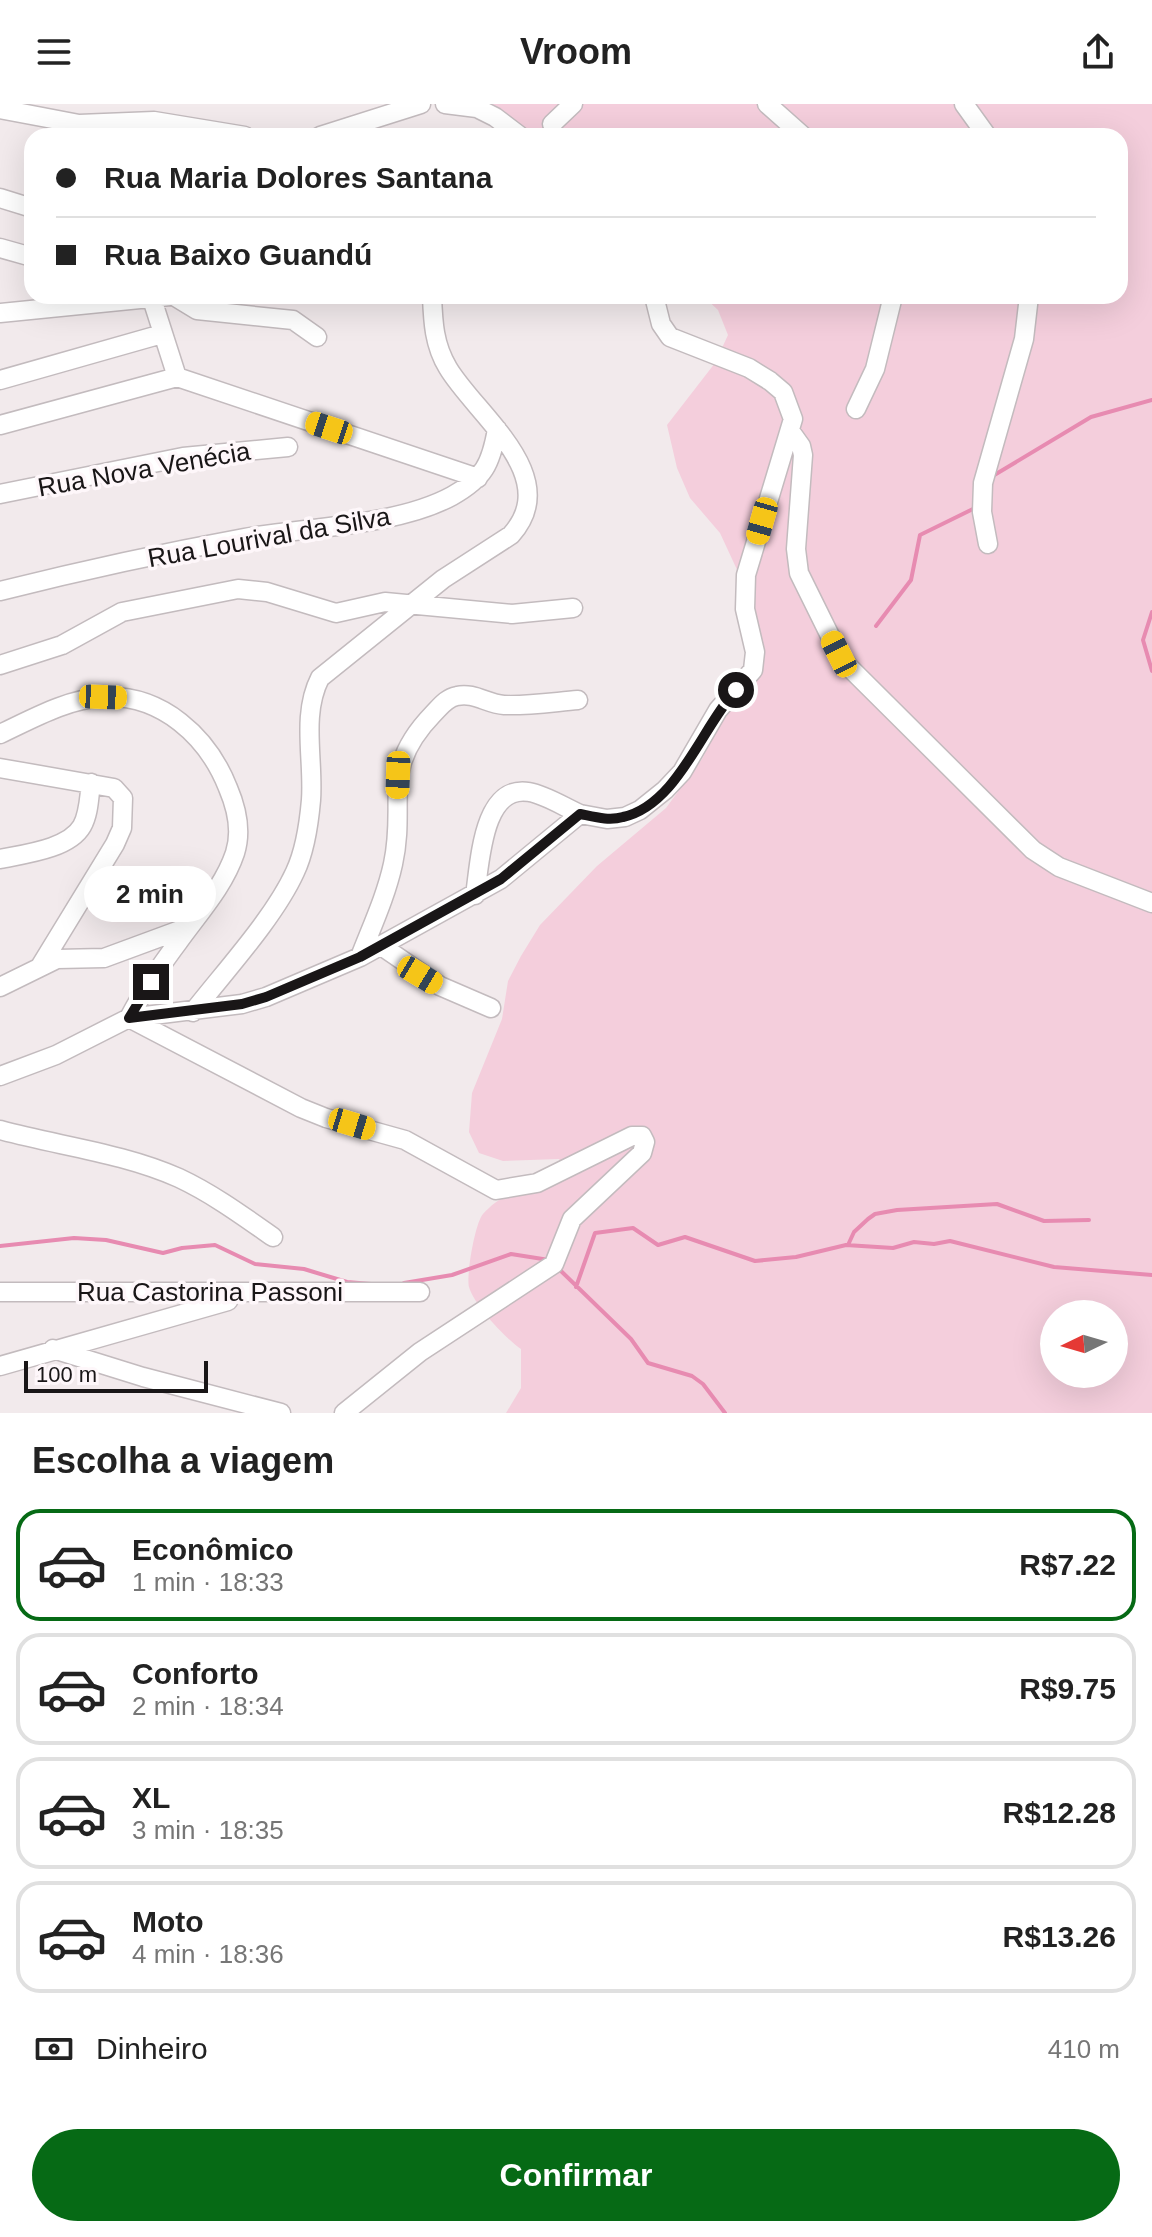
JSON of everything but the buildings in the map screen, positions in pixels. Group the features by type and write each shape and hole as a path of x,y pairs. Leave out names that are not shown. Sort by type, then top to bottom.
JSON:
{"street":[{"path":"345,128 421,104"},
{"path":"445,104 473,106 507,128"},
{"path":"552,124 573,104"},
{"path":"767,104 794,128"},
{"path":"964,104 981,128"},
{"path":"0,109 79,124 154,121 196,128"},
{"path":"0,198 24,206"},
{"path":"0,248 24,255"},
{"path":"0,313 91,304"},
{"path":"161,304 162,334 177,377"},
{"path":"180,304 208,312 293,320 317,337"},
{"path":"193,1012 283,894 296,871 311,799 310,713 313,692 320,678 408,606 511,535 524,522 528,504 527,484 521,464 448,369 438,350 432,304"},
{"path":"475,895 488,821 501,800 509,794 528,792 580,814 607,819 625,817 640,810 682,772 718,710 753,670 755,652 745,609 746,575 791,432 793,419 790,406 783,392 749,368 679,343 665,332 656,304"},
{"path":"856,409 875,369 891,304"},
{"path":"988,544 982,512 983,483 1024,339 1028,304"},
{"path":"0,380 162,334"},
{"path":"0,425 177,377 478,478 488,466 497,429"},
{"path":"791,432 803,455 796,549 799,573 839,654 1033,850 1059,867 1152,903"},
{"name":"Rua Nova Venécia","path":"0,494 193,455 288,447"},
{"name":"Rua Lourival da Silva","path":"0,591 244,539 408,513 434,505 478,478"},
{"path":"0,665 62,645 122,612 238,589 267,592 336,613 385,602 512,614 573,608"},
{"path":"360,957 390,879 395,859 398,775 404,751 417,731 448,699 456,696 472,695 502,705 578,700"},
{"path":"0,734 47,712 103,697 128,698 151,705 179,721 202,741 218,762 233,801 239,836 234,855 211,898 129,1018"},
{"path":"0,768 91,783 120,792 124,810 122,828 115,844 41,965"},
{"path":"0,859 64,842 76,834 87,813 91,783"},
{"path":"0,1076 56,1055 129,1018 220,1009 266,997 360,957 501,879 580,814"},
{"path":"0,987 41,965 62,958 104,958 190,927"},
{"path":"380,945 440,986 491,1008"},
{"path":"129,1018 301,1108 405,1140 496,1190 537,1183 632,1136 642,1136 642,1153 572,1219 554,1264 420,1352 344,1413"},
{"path":"0,1130 143,1165 177,1177 209,1194 273,1237"},
{"name":"Rua Castorina Passoni","path":"0,1292 420,1292"},
{"path":"0,1366 258,1293"},
{"path":"53,1349 143,1377 281,1413"}],"shaded area":[{"path":"492,104 1152,104 1152,1413 506,1413 521,1388 521,1349 491,1321 469,1287 474,1238 480,1219 491,1206 521,1187 564,1167 559,1159 503,1161 479,1153 469,1132 472,1093 502,1019 508,981 540,925 597,866 666,808 702,759 725,715 760,670 739,574 720,533 690,498 677,468 667,425 715,363 728,335 718,310 712,304 1128,304 1128,128 519,128"}],"waterway":[{"path":"991,477 1091,417 1152,400"},
{"path":"876,626 911,580 920,535 975,508"},
{"path":"1152,612 1143,640 1152,671"},
{"path":"848,1245 854,1232 868,1219 875,1214 897,1210 997,1204 1044,1221 1089,1220"},
{"path":"576,1287 595,1233 633,1228 658,1245 685,1237 755,1261 796,1257 846,1245 893,1248 914,1242 934,1244 950,1241 1054,1267 1152,1275"},
{"path":"0,1246 74,1238 106,1240 163,1253 215,1245 255,1264 304,1269 347,1282 371,1284"},
{"path":"404,1283 452,1275 511,1254 549,1260"},
{"path":"561,1271 631,1339 648,1363 692,1376 703,1384 725,1413"}],"route":[{"path":"151,982 129,1018 242,1004 360,957 501,879 580,814 607,819 625,817 640,810 682,772 718,710 736,690"}]}
